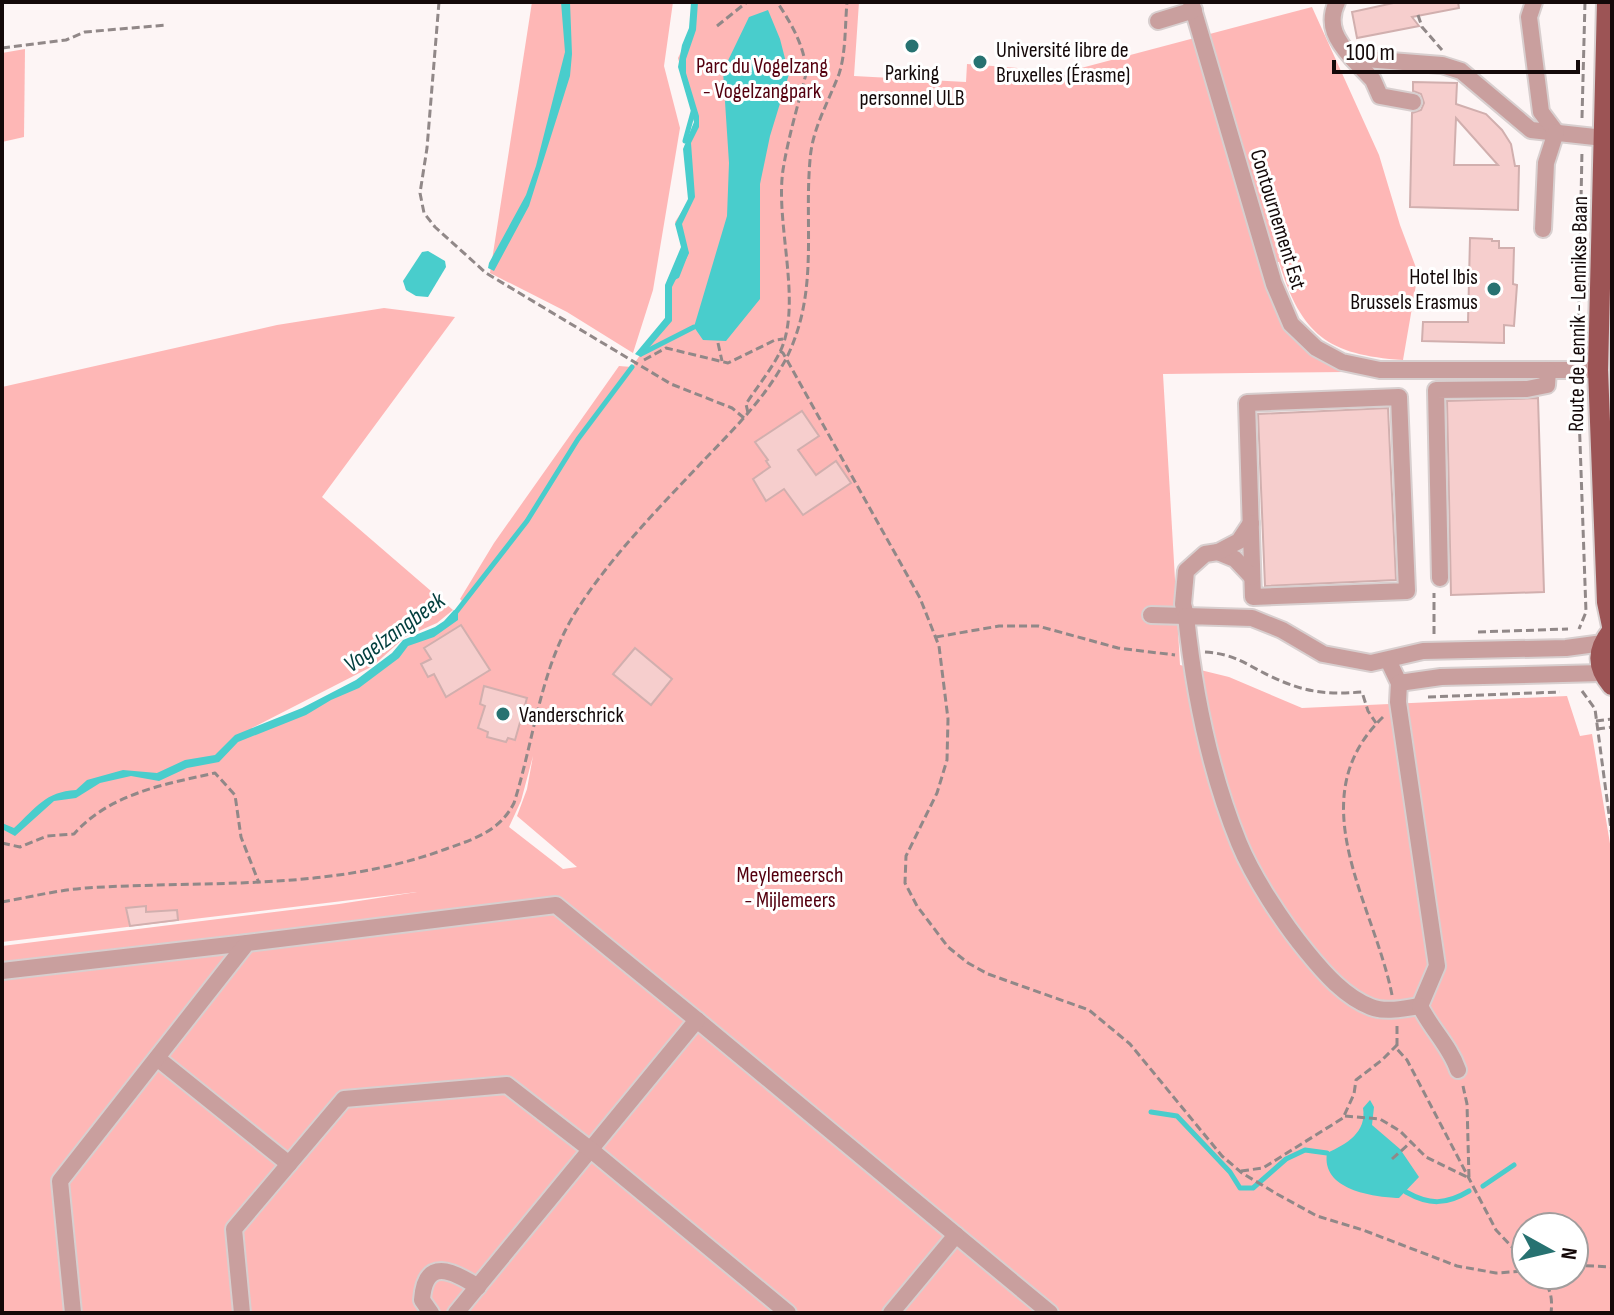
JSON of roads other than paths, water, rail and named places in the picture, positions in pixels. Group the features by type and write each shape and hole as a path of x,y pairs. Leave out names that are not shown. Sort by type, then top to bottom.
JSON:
{"main road":[{"name":"Route de Lennik - Lennikse Baan","path":"1607,2 1598,370 1609,633 1599,658 1607,679"}],"street":[{"path":"1337,2 1332,24 1338,43 1373,80 1380,96 1413,102"},
{"path":"1534,2 1529,17 1541,112 1556,132"},
{"path":"1160,25 1194,11"},
{"name":"Contournement Est","path":"1194,11 1274,284 1291,324 1316,348 1342,362 1380,370 1598,370"},
{"path":"1352,58 1442,65 1461,71 1531,130 1604,138"},
{"path":"1543,229 1546,163 1556,132"},
{"path":"1440,578 1436,390 1527,389 1547,385 1548,370"},
{"path":"1399,397 1407,591 1253,597 1251,523 1247,403 1399,397"},
{"path":"1251,523 1239,541 1218,552 1205,554 1186,571 1183,604 1190,654 1214,764 1240,845 1290,931 1320,968 1349,995 1373,1008 1396,1010 1420,1006"},
{"path":"1218,552 1235,559 1252,577"},
{"path":"1151,615 1252,618 1282,630 1323,654 1371,663 1423,651 1541,649 1609,633"},
{"path":"1541,649 1542,674"},
{"path":"1460,651 1460,677"},
{"path":"1388,660 1399,683 1398,702 1437,966 1420,1006 1429,1025 1453,1054 1458,1070"},
{"path":"1399,683 1542,674 1607,679"},
{"path":"2,971 556,905 1050,1313"},
{"path":"73,1313 60,1181 247,943"},
{"path":"461,1311 697,1020"},
{"path":"157,1058 289,1164"},
{"path":"242,1313 234,1229 344,1099 507,1085 591,1150 788,1313"},
{"path":"891,1313 956,1235"},
{"path":"431,1313 422,1300 423,1285 434,1272 446,1270 459,1273 478,1287"}],"water":[{"path":"561,2 570,2 570,76 529,206 494,271 488,268 489,263 526,195 536,166 565,52"},
{"path":"691,2 698,2 696,30 686,59 686,73 699,116 699,127 691,143 695,197 682,224 689,253 672,287 672,321 641,357 635,354 665,318 665,285 681,247 675,224 688,199 683,149 694,122 678,67 689,28"},
{"path":"768,10 789,74 770,136 760,184 760,299 726,341 703,340 694,327 727,216 729,163 723,71 749,17"},
{"path":"428,251 445,261 446,267 428,297 416,296 406,290 403,281 422,252"},
{"path":"454,610 458,613 458,620 434,637 408,646 399,658 359,688 306,715 238,742 219,762 187,768 159,781 131,776 100,783 76,798 54,801 15,836 2,829 2,823 14,828 49,797 76,790 87,780 123,770 157,773 185,760 215,755 235,735 302,708 356,680 392,653 403,640 435,627"},
{"path":"1370,1100 1374,1107 1372,1125 1400,1149 1419,1177 1399,1198 1351,1189 1332,1176 1327,1166 1327,1153 1342,1146 1359,1130 1363,1108"}],"waterway":[{"name":"Vogelzangbeek","path":"685,141 693,112"},
{"name":"Vogelzangbeek","path":"673,278 677,276 686,253"},
{"path":"641,354 694,327"},
{"name":"Vogelzangbeek","path":"453,616 527,521 578,439 632,367"},
{"path":"1151,1112 1177,1116 1230,1172 1240,1188 1253,1188 1286,1159 1305,1150 1327,1153"},
{"path":"1483,1186 1514,1165"},
{"path":"1406,1192 1438,1202 1469,1191"}],"place":[{"name":"Parking personnel ULB","path":"912,46"},
{"name":"Université libre de Bruxelles (Érasme)","path":"980,62"},
{"name":"Hotel Ibis Brussels Erasmus","path":"1494,289"},
{"name":"Vanderschrick","path":"503,714"}],"park label":[{"name":"Parc du Vogelzang - Vogelzangpark","path":"762,78"},
{"name":"Meylemeersch - Mijlemeers","path":"790,886"}]}
